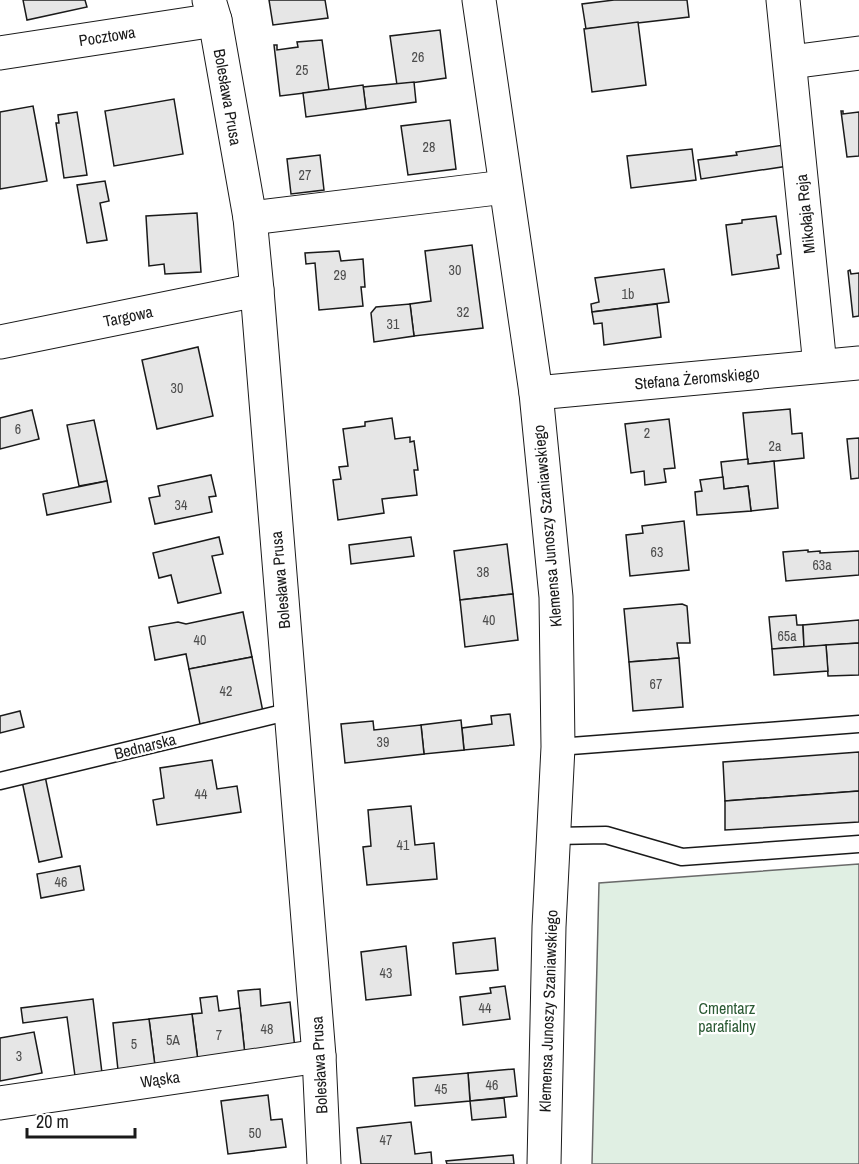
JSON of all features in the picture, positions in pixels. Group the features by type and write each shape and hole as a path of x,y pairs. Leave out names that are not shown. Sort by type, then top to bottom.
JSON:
{"street":[{"name":"Klemensa Junoszy Szaniawskiego","path":"479,0 536,393 556,597 558,747 549,927 544,1164"},
{"name":"Mikołaja Reja","path":"783,0 820,366"},
{"name":"Pocztowa","path":"0,53 212,10"},
{"name":"Bolesława Prusa","path":"212,10 250,218 257,290 320,1056 324,1164"},
{"path":"790,62 859,53"},
{"path":"250,218 505,187"},
{"name":"Targowa","path":"0,342 257,290"},
{"name":"Stefana Żeromskiego","path":"536,393 859,363"},
{"name":"Wąska","path":"0,1103 320,1056"}],"lane":[{"name":"Bednarska","path":"0,781 291,711"},
{"path":"558,747 859,724"},
{"path":"555,836 606,835 682,857 859,844"}],"green space":[{"name":"Cmentarz parafialny","path":"859,864 859,1164 592,1164 599,883"}],"building":[{"path":"23,0 85,0 87,7 27,20"},
{"path":"269,0 325,0 328,18 273,25"},
{"path":"614,0 687,0 689,17 586,29 582,4"},
{"path":"638,22 646,85 592,92 584,29"},
{"path":"440,30 446,78 397,85 390,36"},
{"path":"322,40 329,90 280,96 274,45 277,45 277,50 298,47 297,42"},
{"path":"414,82 416,102 366,109 363,87"},
{"path":"363,85 366,109 306,117 303,93"},
{"path":"174,99 183,154 114,166 105,111"},
{"path":"33,106 47,181 0,189 0,112"},
{"path":"841,111 843,114 859,112 859,156 847,157"},
{"path":"77,112 87,175 64,178 56,123 59,123 58,115"},
{"path":"450,120 456,169 408,175 401,126"},
{"path":"784,145 788,166 701,179 698,160"},
{"path":"692,149 696,180 631,188 627,156"},
{"path":"320,155 324,190 291,194 287,159"},
{"path":"105,181 109,201 100,203 107,240 87,243 77,185"},
{"path":"197,213 201,272 165,274 164,264 149,266 146,216"},
{"path":"776,216 781,254 777,255 779,268 732,275 726,225 742,223 742,220"},
{"path":"472,245 483,328 414,336 410,304 431,301 425,251"},
{"path":"339,251 341,261 363,259 365,287 361,287 363,306 319,310 315,263 306,264 305,253"},
{"path":"664,269 669,302 592,312 591,304 599,302 595,278"},
{"path":"850,270 851,274 859,273 859,316 853,317 848,271"},
{"path":"410,304 414,336 374,342 371,313 376,307"},
{"path":"657,304 661,337 604,345 602,323 594,324 592,312"},
{"path":"198,347 213,416 157,429 142,360"},
{"path":"790,409 792,434 802,433 804,458 748,464 743,413"},
{"path":"32,410 39,439 0,449 0,418"},
{"path":"392,418 395,439 410,437 410,442 414,441 418,470 414,470 417,495 382,499 384,513 338,520 333,480 341,479 339,467 348,466 343,429 365,426 365,422"},
{"path":"669,419 675,468 664,469 666,482 645,485 644,471 631,473 625,424"},
{"path":"94,420 107,481 79,486 67,425"},
{"path":"859,438 859,478 851,479 847,439"},
{"path":"748,459 748,464 774,461 778,508 751,511 748,486 724,489 721,462"},
{"path":"211,475 216,496 209,497 212,512 155,524 149,498 160,496 158,486"},
{"path":"723,477 724,489 748,486 751,511 697,515 695,492 702,491 700,480"},
{"path":"107,481 111,502 47,515 43,494"},
{"path":"684,521 689,570 630,576 626,535 643,533 642,526"},
{"path":"219,537 223,554 212,556 221,593 178,603 171,575 159,578 153,553"},
{"path":"411,537 414,556 351,564 349,545"},
{"path":"507,544 513,594 460,600 454,551"},
{"path":"808,550 808,552 820,551 820,553 859,551 859,575 786,581 783,552"},
{"path":"513,594 518,640 465,647 460,600"},
{"path":"682,604 687,606 690,643 677,643 679,658 629,662 624,609"},
{"path":"243,612 252,657 189,669 186,654 155,660 149,627 178,622 186,624"},
{"path":"796,615 797,625 803,625 804,647 772,649 769,617"},
{"path":"859,620 859,643 804,647 803,625"},
{"path":"859,643 859,675 828,676 826,645"},
{"path":"826,645 828,671 774,675 772,649"},
{"path":"252,657 263,712 200,724 189,669"},
{"path":"679,658 683,707 633,711 629,662"},
{"path":"20,711 24,727 0,733 0,716"},
{"path":"510,714 514,745 464,750 462,728 492,724 491,716"},
{"path":"461,720 464,750 424,754 421,725"},
{"path":"373,721 374,730 421,725 424,754 345,763 341,724"},
{"path":"859,752 859,791 725,801 723,762"},
{"path":"212,760 217,789 237,786 241,812 157,825 153,800 164,798 160,768"},
{"path":"45,776 62,857 39,862 22,781"},
{"path":"859,791 859,822 725,830 725,801"},
{"path":"411,806 415,845 434,843 437,879 367,885 363,847 371,846 368,810"},
{"path":"80,866 84,890 41,898 37,874"},
{"path":"495,938 498,970 456,974 453,943"},
{"path":"406,946 411,995 366,1000 361,952"},
{"path":"505,986 510,1019 463,1025 460,997 491,993 490,988"},
{"path":"260,989 261,1006 290,1002 295,1049 245,1055 238,991"},
{"path":"217,996 219,1011 240,1008 245,1055 198,1061 192,1014 202,1013 200,998"},
{"path":"93,999 102,1073 75,1076 67,1017 23,1023 21,1008"},
{"path":"192,1014 198,1061 155,1066 149,1019"},
{"path":"149,1019 155,1066 118,1070 113,1023"},
{"path":"34,1032 42,1073 0,1081 0,1038"},
{"path":"514,1069 517,1096 470,1101 468,1073"},
{"path":"468,1073 470,1101 415,1106 413,1078"},
{"path":"268,1095 271,1120 282,1119 286,1147 228,1154 221,1101"},
{"path":"504,1098 506,1117 472,1120 470,1101"},
{"path":"411,1122 415,1154 431,1152 432,1164 361,1164 357,1128"},
{"path":"513,1155 514,1164 447,1164 446,1161"}]}
